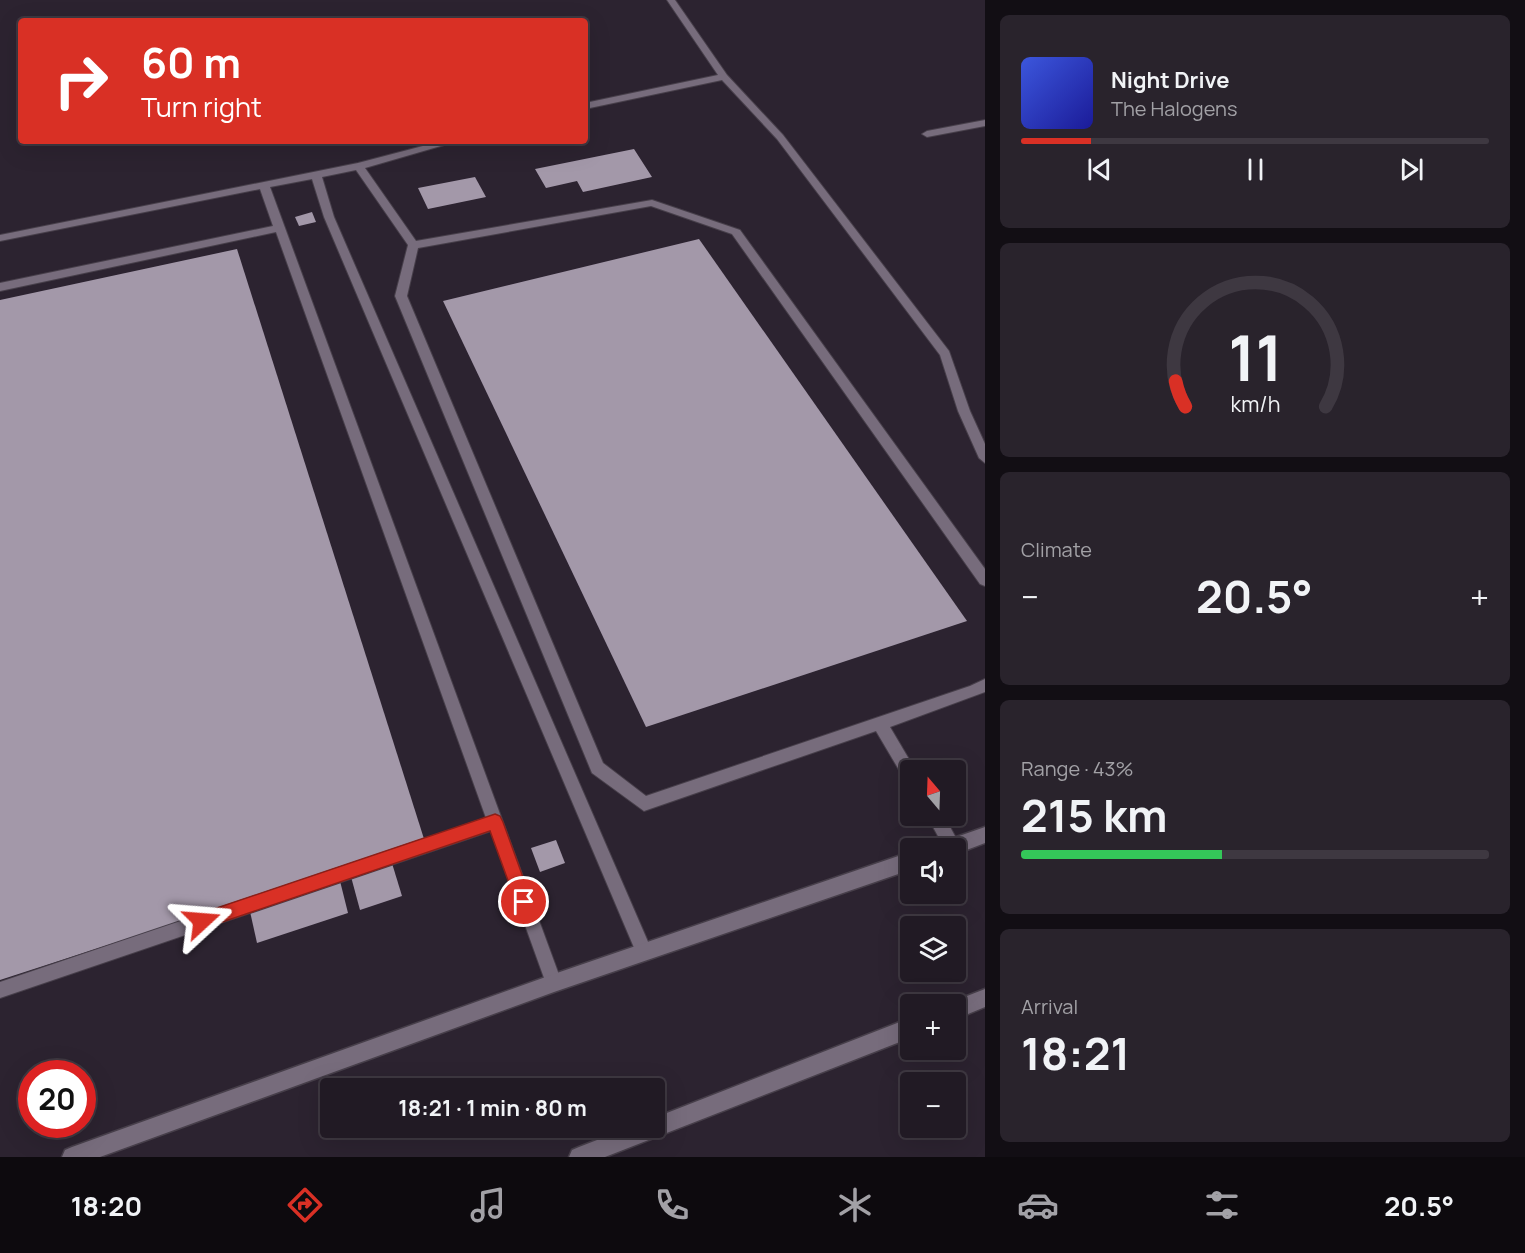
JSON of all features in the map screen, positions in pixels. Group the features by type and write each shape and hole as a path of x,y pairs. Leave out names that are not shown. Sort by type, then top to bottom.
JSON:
{"street":[{"path":"966,842 985,835"},
{"path":"72,1157 644,951 900,864"},
{"path":"966,1006 985,998"},
{"path":"665,1124 900,1032"},
{"path":"579,1157 628,1138"}],"lane":[{"path":"671,0 724,77 780,137 945,354 964,411 985,458"},
{"path":"588,105 724,77"},
{"path":"927,134 985,123"},
{"path":"0,238 359,166 442,144"},
{"path":"359,166 413,245 401,296 597,768 644,804 880,724 985,685"},
{"path":"316,174 329,217 644,951"},
{"path":"264,185 554,983"},
{"path":"413,245 652,203 736,232 985,580"},
{"path":"0,287 279,228"},
{"path":"880,724 901,760"},
{"path":"0,990 495,822"}],"building":[{"path":"634,149 652,177 583,192 577,181 546,188 535,169"},
{"path":"475,177 486,197 428,209 418,188"},
{"path":"312,212 316,222 299,226 295,217"},
{"path":"699,239 967,621 646,727 443,301"},
{"path":"237,249 425,842 0,980 0,300"},
{"path":"556,840 565,863 540,872 531,848"},
{"path":"391,860 402,896 360,910 350,873"},
{"path":"339,877 348,913 257,943 249,907"}],"route":[{"path":"202,921 495,822 524,902"}]}
